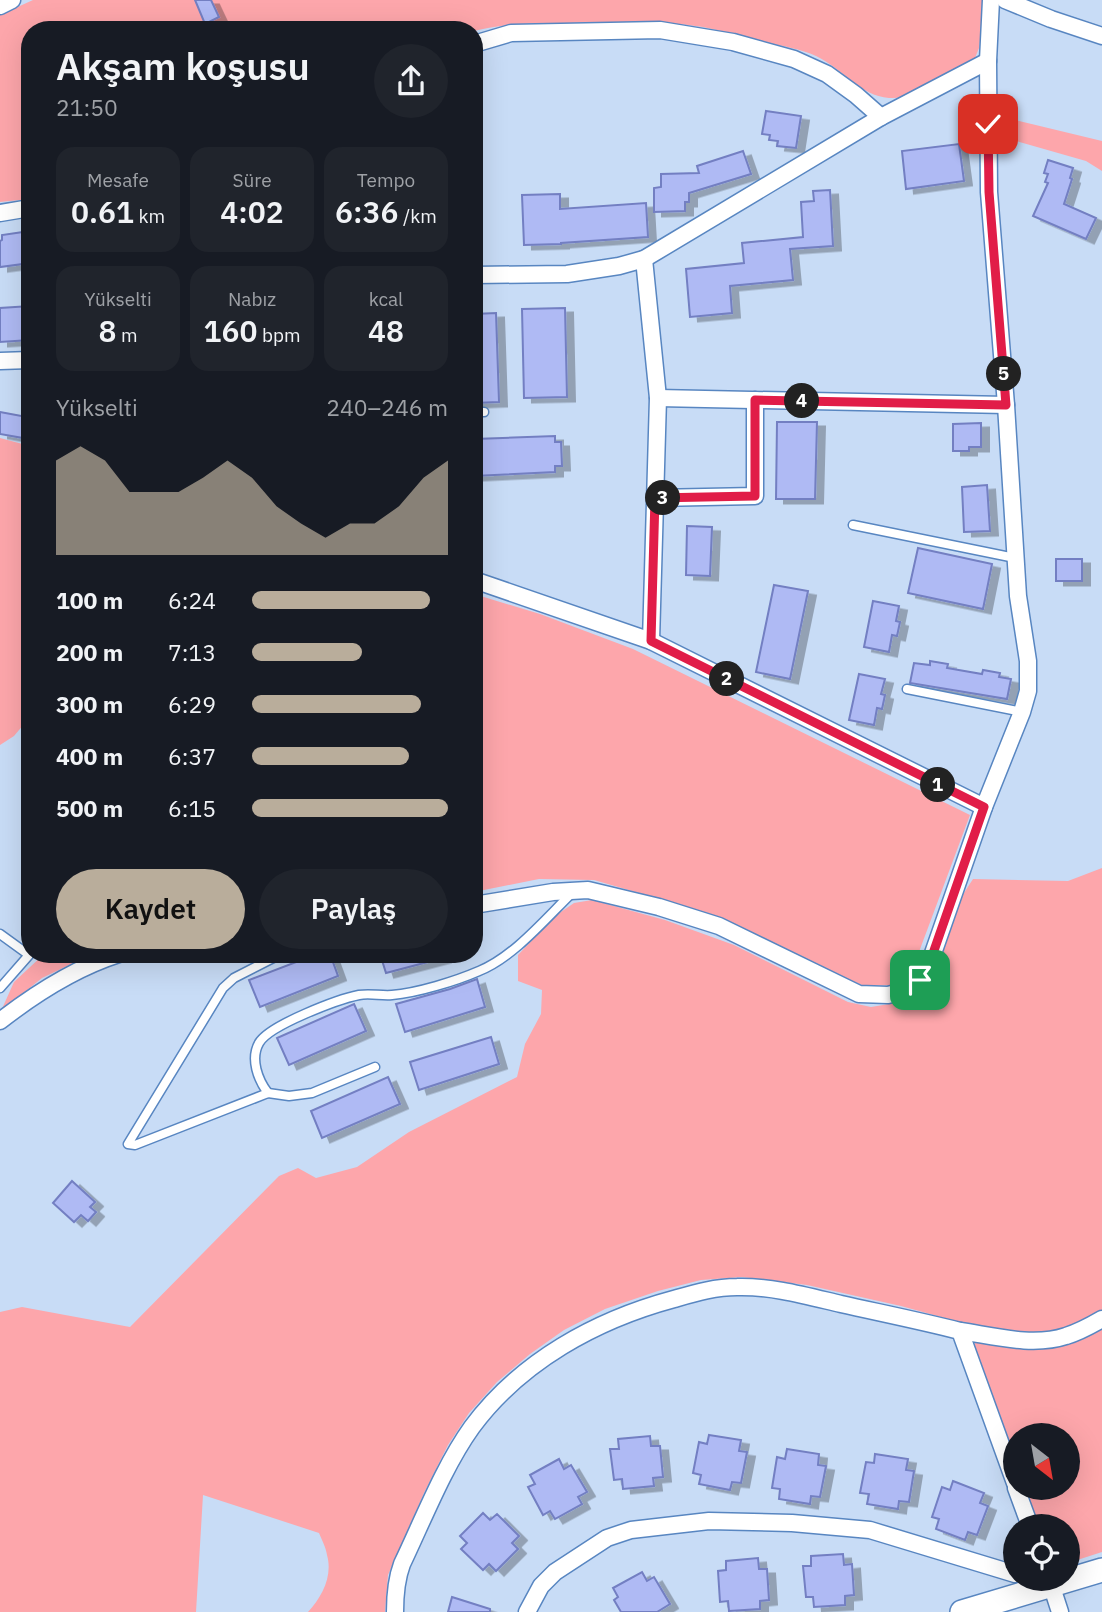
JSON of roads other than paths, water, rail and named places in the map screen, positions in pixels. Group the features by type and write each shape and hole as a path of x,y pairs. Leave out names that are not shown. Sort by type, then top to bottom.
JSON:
{"street":[{"path":"0,6 12,0"},
{"path":"483,904 588,890 659,907 719,926 859,994 888,995 904,991 920,980 930,962 1028,691 1028,661 1015,558 989,192 990,0"},
{"path":"1005,0 1039,7 1102,36"},
{"path":"483,41 511,33 660,30 733,42 794,59 827,74 881,117"},
{"path":"483,275 567,274 644,259 881,117 988,61"},
{"path":"0,213 21,210"},
{"path":"644,259 658,397 651,641"},
{"path":"0,361 21,360"},
{"path":"658,397 1006,405"},
{"path":"655,498 755,496 755,400"},
{"path":"483,583 651,641 984,807"},
{"path":"0,1021 59,981 96,963"},
{"path":"395,1612 395,1591 402,1564 454,1457 472,1427 499,1395 537,1363 584,1333 608,1322 662,1302 717,1288 736,1287 788,1292 960,1331 1006,1338 1048,1340 1074,1334 1102,1319"},
{"path":"960,1331 1003,1449"},
{"path":"527,1612 541,1586 555,1572 607,1538 631,1530 709,1521 792,1523 870,1530 1003,1570"},
{"path":"1080,1575 1102,1570"},
{"path":"962,1612 1024,1591"},
{"path":"1053,1591 1060,1612"}],"lane":[{"path":"853,525 1015,558"},
{"path":"907,689 1022,712"},
{"path":"268,1093 261,1084 256,1069 256,1053 260,1042 269,1033 342,999 363,994 391,996 478,972 507,956 575,891"},
{"path":"0,934 21,949"},
{"path":"0,988 22,963"},
{"path":"263,963 243,973 223,988 128,1144 135,1145 268,1093 289,1096 312,1093 375,1067"}]}
